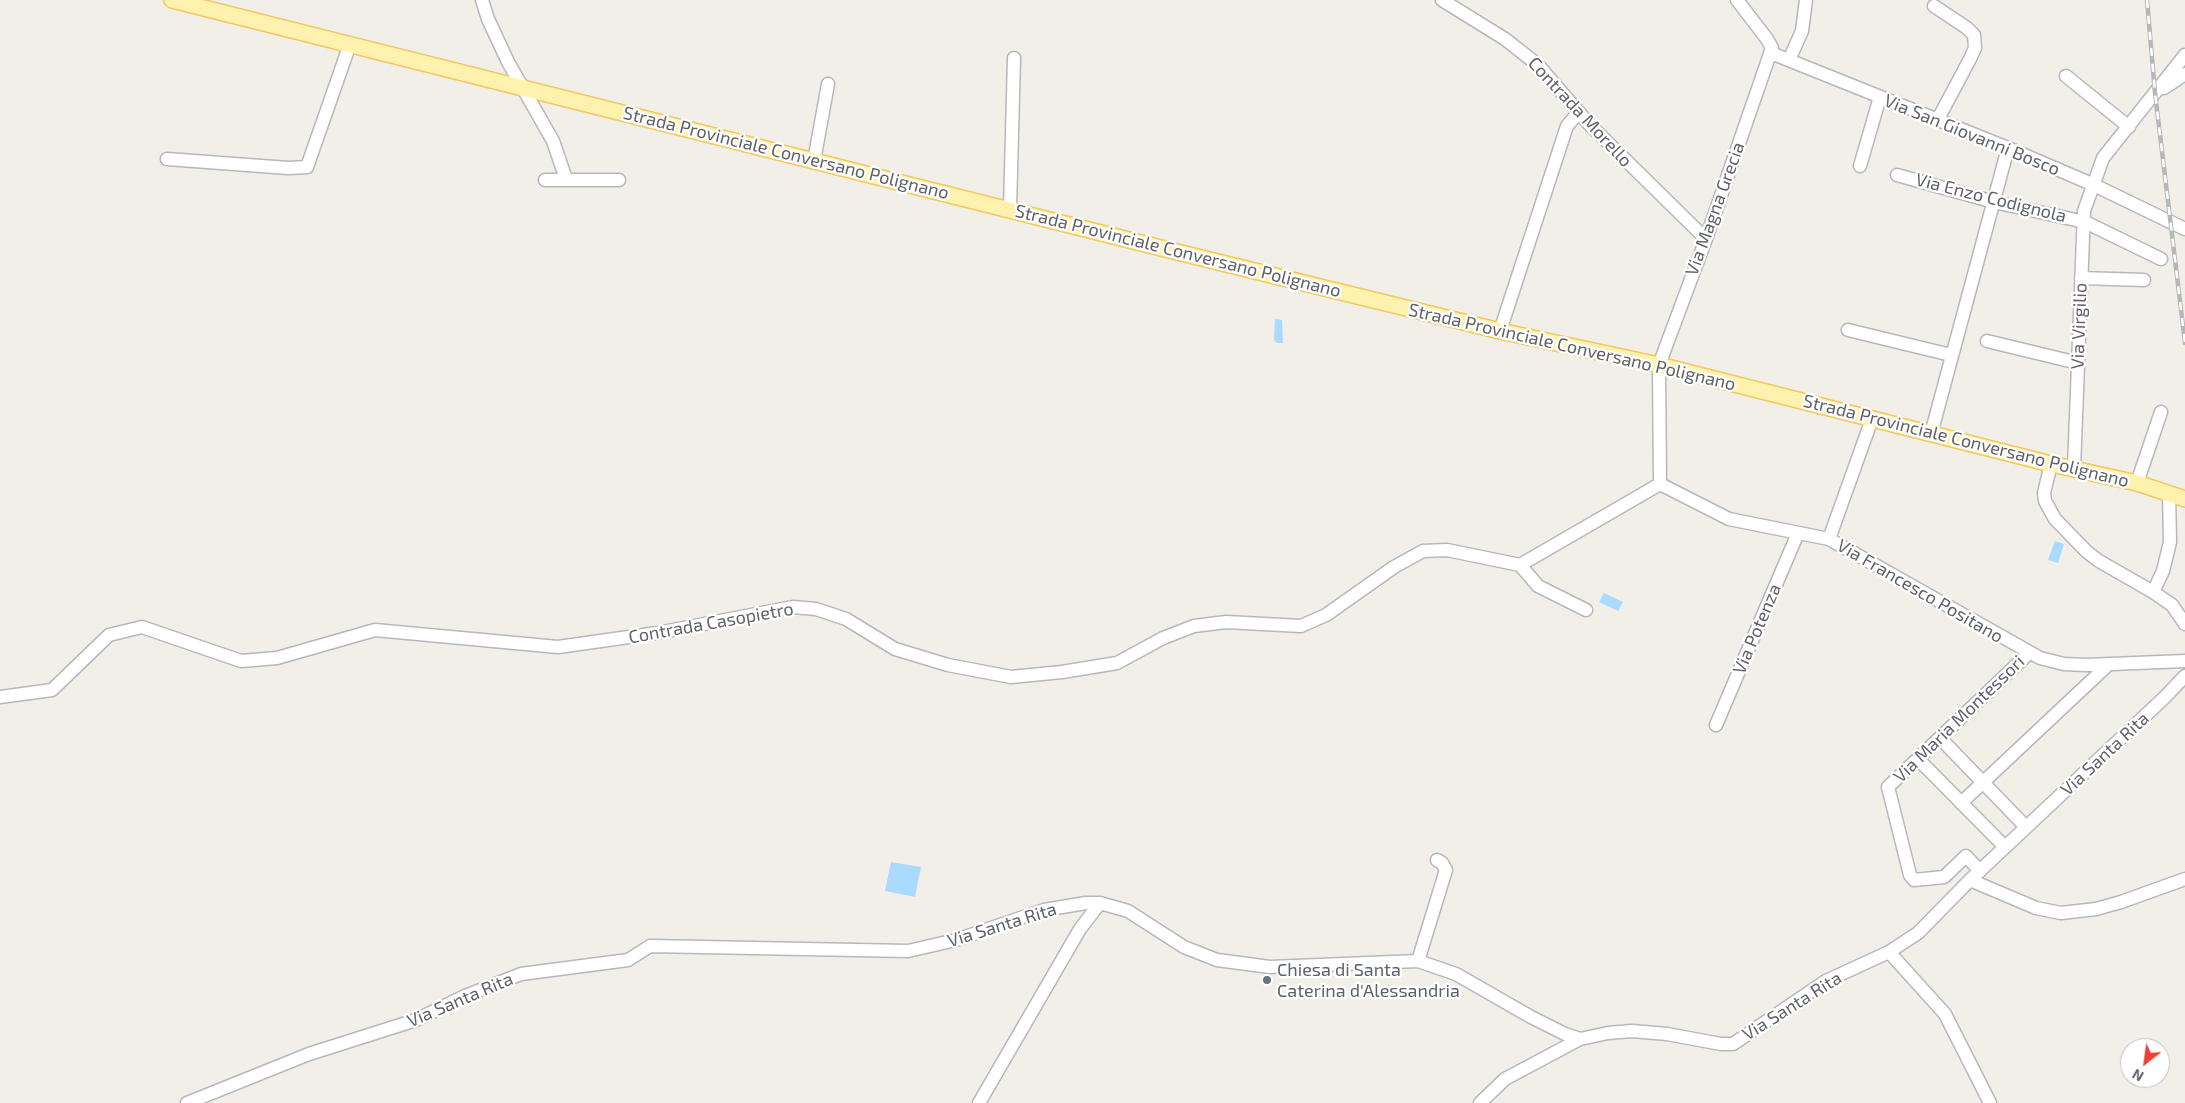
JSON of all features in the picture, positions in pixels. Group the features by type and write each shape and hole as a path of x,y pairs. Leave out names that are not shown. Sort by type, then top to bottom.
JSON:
{"main road":[{"name":"Strada Provinciale Conversano Polignano","path":"172,0 1500,331 1659,365 2051,464 2138,484 2185,499"}],"street":[{"path":"482,0 501,48 553,141 566,179"},
{"name":"Contrada Morello","path":"1442,0 1526,54 1579,112 1706,240"},
{"path":"1737,0 1768,39 1772,48 1771,52"},
{"path":"1789,60 1802,31 1806,0"},
{"path":"1934,6 1968,28 1974,35 1975,48 1938,119"},
{"path":"167,159 307,167 350,44"},
{"name":"Via San Giovanni Bosco","path":"1771,52 2008,148 2094,185 2185,229"},
{"name":"Via Magna Grecia","path":"1659,365 1706,240 1771,52"},
{"name":"Via Virgilio","path":"2074,468 2084,211 2103,158 2185,55"},
{"path":"1010,209 1014,58"},
{"path":"2155,93 2185,74"},
{"path":"2066,76 2129,127"},
{"path":"814,161 828,84"},
{"path":"1860,166 1880,97"},
{"path":"1500,331 1567,126 1579,112"},
{"path":"1931,434 2008,148"},
{"name":"Via Enzo Codignola","path":"1897,175 1994,202 2085,222 2161,259"},
{"path":"545,180 619,180"},
{"path":"2081,278 2144,280"},
{"path":"1848,330 1951,355"},
{"path":"1987,341 2078,363"},
{"path":"1586,610 1538,586 1520,565 1660,484 1659,365"},
{"path":"2138,484 2161,412"},
{"path":"1829,539 1872,418"},
{"path":"2051,464 2044,493 2045,501 2054,519 2087,552 2099,561 2172,605 2185,624"},
{"name":"Via Francesco Positano","path":"1660,484 1730,519 1829,539 2029,653 2049,661 2064,664 2185,662"},
{"path":"2153,592 2163,571 2170,542 2169,493"},
{"name":"Via Potenza","path":"1716,725 1798,533"},
{"name":"Contrada Casopietro","path":"0,697 52,690 109,636 142,627 240,661 277,658 376,630 558,647 657,633 793,607 816,609 846,619 895,649 948,665 1011,677 1062,672 1117,663 1163,638 1194,626 1226,622 1301,626 1326,615 1394,567 1423,551 1447,550 1520,565"},
{"name":"Via Maria Montessori","path":"1980,871 1966,856 1944,877 1914,880 1910,875 1888,787 2029,653"},
{"path":"1961,802 2109,664"},
{"name":"Via Santa Rita","path":"187,1103 309,1054 416,1020 465,996 521,974 628,960 650,946 908,951 956,940 1044,910 1100,903 1112,905 1135,914 1197,954 1234,963 1270,967 1418,961 1456,974 1531,1017 1565,1034 1580,1039 1608,1032 1632,1031 1667,1034 1722,1044 1732,1044 1826,981 1890,952 1918,933 1970,880 2166,698 2185,676"},
{"path":"1940,738 2026,827"},
{"path":"1918,759 2005,847"},
{"path":"1418,961 1446,870 1442,863 1436,860"},
{"path":"1970,880 2036,908 2061,913 2121,902 2185,880"},
{"path":"979,1103 1080,929 1100,903"},
{"path":"1890,952 1945,1014 1990,1103"},
{"path":"1480,1103 1505,1079 1580,1039"}],"water":[{"path":"1275,319 1282,320 1283,343 1277,343 1274,340"},
{"path":"2055,541 2064,544 2058,563 2048,560"},
{"path":"1604,593 1623,602 1618,611 1599,602"},
{"path":"891,862 921,867 915,897 885,891"}],"railway":[{"path":"2147,0 2155,93 2185,343"}],"place":[{"name":"Chiesa di Santa Caterina d'Alessandria","path":"1267,980"}]}
